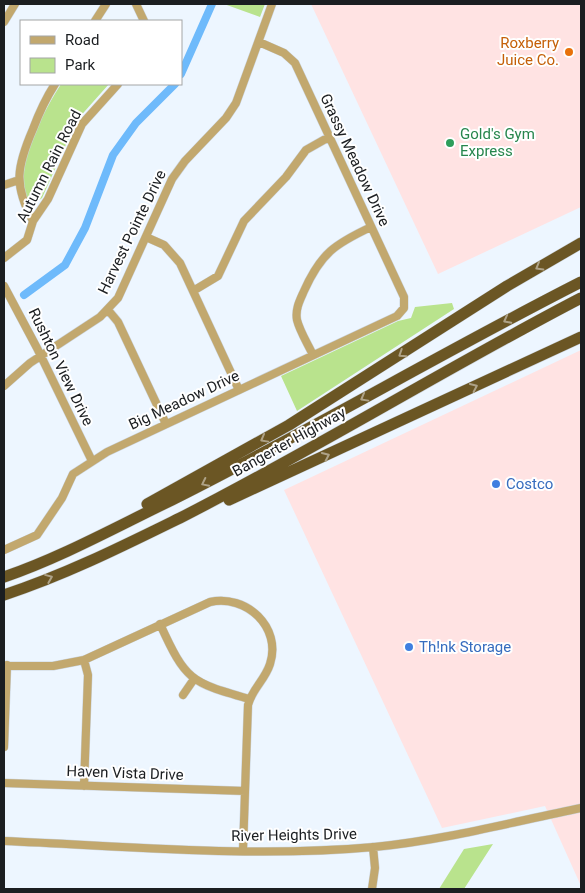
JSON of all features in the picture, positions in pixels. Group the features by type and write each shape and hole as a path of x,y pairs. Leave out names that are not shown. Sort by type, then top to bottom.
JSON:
{"highway":[{"path":"80,546 121,519 297,420 507,286 581,243"},
{"name":"Bangerter Highway","path":"4,577 80,546 253,460 479,335 581,282"},
{"name":"Bangerter Highway","path":"4,595 55,576 122,546 243,485 449,368 581,298"},
{"path":"122,546 255,489 581,336"}],"street":[{"path":"4,22 15,4"},
{"path":"96,20 106,4"},
{"path":"136,4 144,20"},
{"name":"Harvest Pointe Drive","path":"4,386 19,371 108,310 121,293 176,172 231,111 272,4"},
{"name":"Grassy Meadow Drive","path":"258,42 284,53 292,60 404,297 404,308"},
{"path":"33,221 24,204 19,180 21,157 45,100 54,85"},
{"name":"Autumn Rain Road","path":"4,258 26,242 33,221 48,199 82,124 117,85"},
{"path":"193,291 215,278 220,272 244,221 286,177 306,150 329,137"},
{"path":"6,182 19,180"},
{"path":"313,355 299,325 297,314 299,303 313,271 332,248 371,227"},
{"path":"146,237 159,242 173,254 193,291 239,390"},
{"name":"Rushton View Drive","path":"4,286 41,356 92,461"},
{"name":"Big Meadow Drive","path":"4,550 37,535 62,498 74,474 92,461 121,444 397,316 404,308"},
{"path":"108,310 118,322 166,424"},
{"path":"4,747 5,666 52,666 84,660 200,605 220,600 238,602 255,612 268,630 272,650 267,671 249,699 243,850"},
{"path":"160,624 179,663 194,679 210,687 249,699"},
{"path":"84,660 88,672 84,786"},
{"path":"182,695 194,679"},
{"name":"Haven Vista Drive","path":"4,783 245,792"},
{"name":"River Heights Drive","path":"4,841 243,850 373,847 479,832 581,808"},
{"path":"372,889 375,868 373,847"}],"shaded area":[{"path":"311,4 581,4 581,207 438,274"},
{"path":"581,350 581,886 545,806 442,828 284,490"}],"green space":[{"path":"224,4 265,4 260,17"},
{"path":"60,85 108,85 77,120 42,198 34,204 29,202 24,189 26,158 38,125"},
{"path":"452,303 454,309 297,411 281,376 398,321 411,318 415,307"},
{"path":"493,844 464,889 439,889 464,849"}],"waterway":[{"path":"182,72 212,4"},
{"path":"24,295 65,265 85,228 113,155 136,123 174,85"}],"place":[{"name":"Roxberry Juice Co.","path":"569,52"},
{"name":"Gold's Gym Express","path":"450,143"},
{"name":"Costco","path":"496,484"},
{"name":"Th!nk Storage","path":"409,647"}]}
